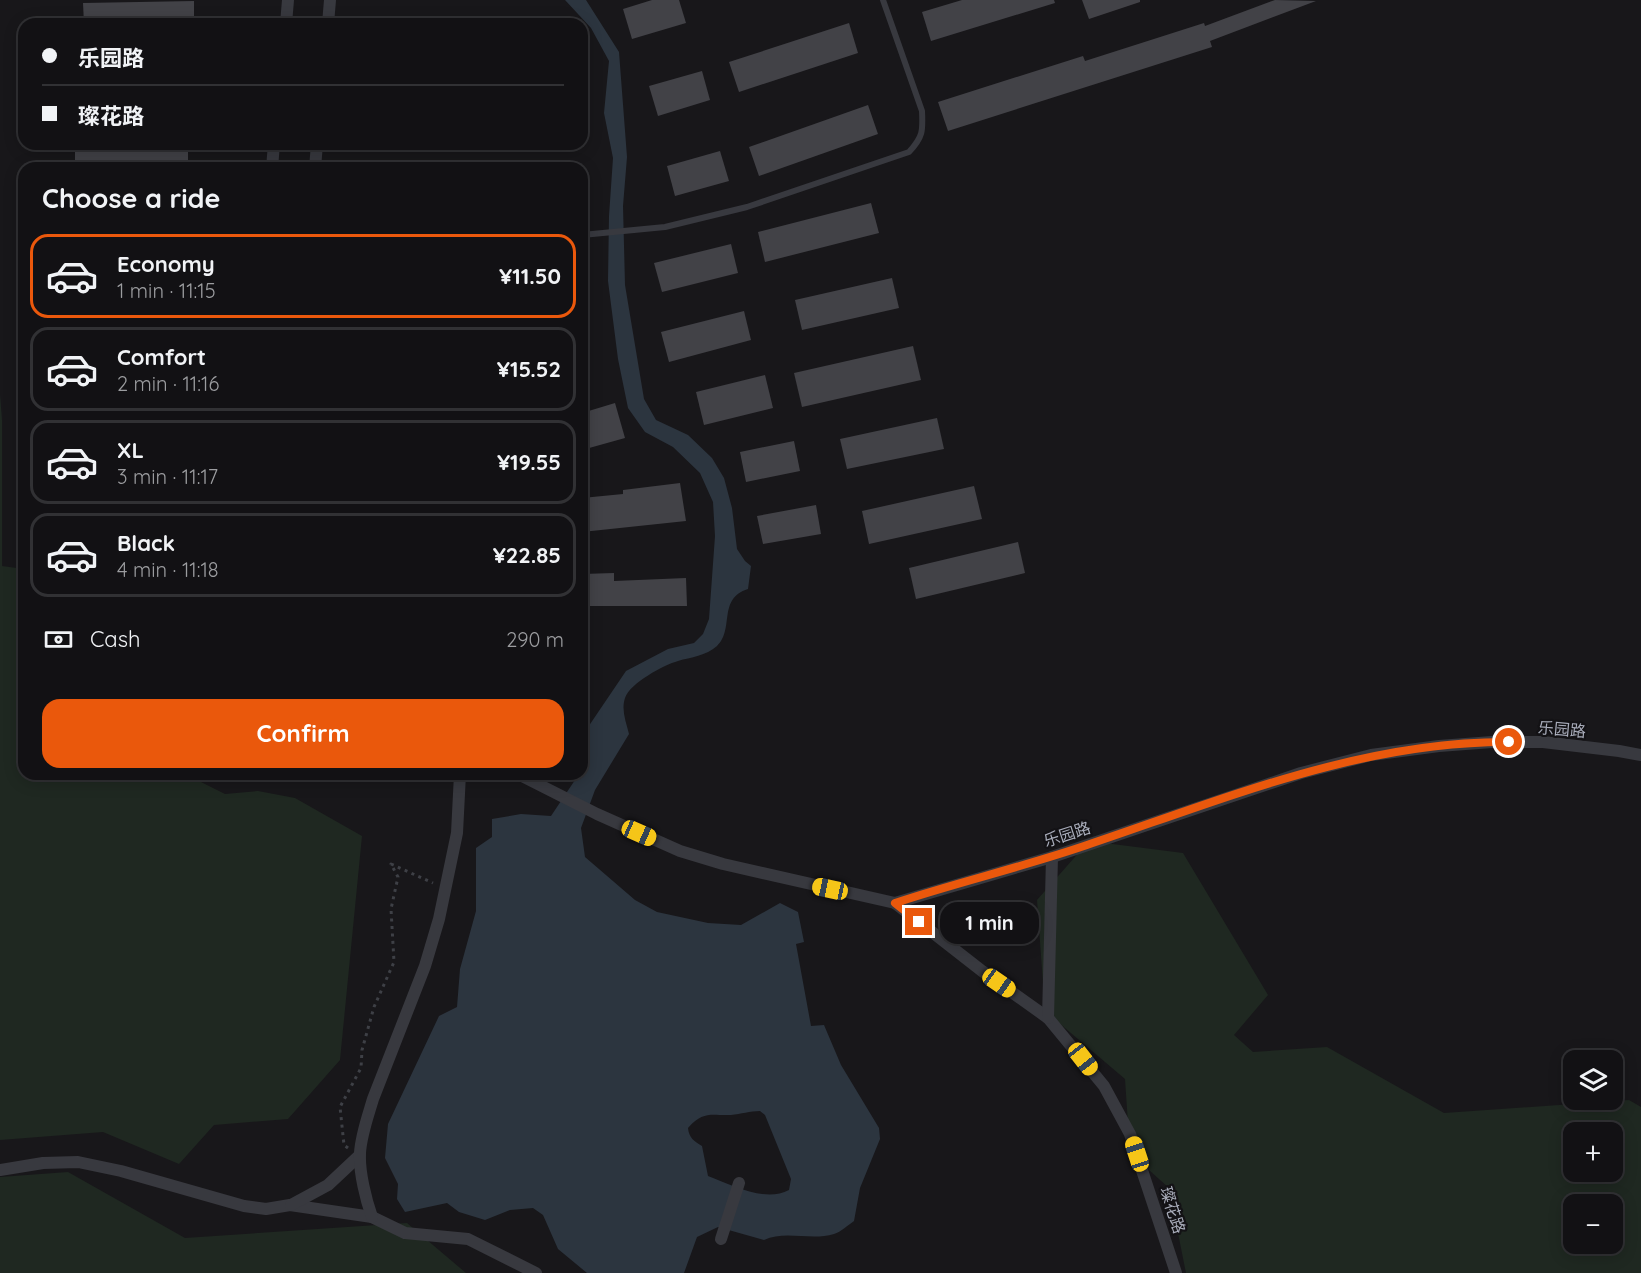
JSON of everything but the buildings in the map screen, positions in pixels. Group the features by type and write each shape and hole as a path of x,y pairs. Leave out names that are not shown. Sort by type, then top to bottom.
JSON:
{"street":[{"path":"286,18 288,0"},
{"path":"328,18 330,0"},
{"name":"乐园路","path":"530,780 597,814 680,851 723,864 895,903 1052,857 1301,773 1371,755 1439,746 1543,742 1619,751 1641,756"},
{"path":"372,1217 367,1201 360,1155 373,1099 425,966 457,833 460,780"},
{"path":"1048,1018 1052,857"},
{"name":"璨花路","path":"895,903 982,971 1048,1018 1104,1086 1130,1134 1176,1273"},
{"path":"290,1205 328,1185 360,1155"},
{"path":"0,1170 43,1163 78,1162 121,1171 244,1206 266,1209 290,1205 372,1217 405,1233 468,1239 536,1273"},
{"path":"721,1239 739,1183"}],"lane":[{"path":"588,234 665,227 747,207 909,152 920,141 923,128 922,111 883,0"}],"path":[{"path":"360,1155 344,1145 340,1107 361,1068 362,1050 374,1007 394,962 391,909 398,877 391,864 445,889"}],"shaded area":[{"path":"565,0 586,0 619,52 627,157 623,206 625,285 644,399 656,420 688,435 712,458 724,478 732,508 737,549 751,566 748,589 739,594 729,607 725,631 717,646 703,654 672,663 656,671 633,686 628,692 625,698 624,716 629,734 595,790 581,828 585,857 635,900 657,912 708,923 741,925 780,903 798,912 804,942 796,944 811,1026 824,1025 841,1065 879,1128 880,1139 860,1188 854,1221 842,1230 825,1236 781,1236 764,1240 718,1227 697,1237 684,1273 587,1273 558,1249 543,1215 533,1208 510,1210 485,1220 459,1212 447,1203 405,1212 397,1199 398,1184 385,1158 388,1124 439,1016 457,1007 460,969 476,911 476,848 492,837 492,819 521,814 551,816 575,780 588,780 588,727 626,671 668,649 694,643 703,634 709,619 715,536 713,502 700,473 673,447 645,432 628,408 618,359 608,281 613,158 604,113 609,61 588,25 588,18 582,18","holes":["760,1111 765,1115 791,1179 789,1190 770,1195 738,1188 708,1176 702,1146 692,1139 688,1128 708,1115"]},
{"path":"0,394 2,566 18,568 18,780 199,780 225,794 258,791 295,798 362,836 340,1060 288,1119 214,1125 179,1164 103,1132 0,1140"},
{"path":"1089,841 1183,853 1268,995 1234,1035 1253,1052 1327,1047 1444,1113 1563,1105 1563,1110 1623,1110 1623,1100 1629,1100 1641,1107 1641,1273 1186,1273 1169,1188 1130,1153 1125,1079 1045,1011 1037,900"},
{"path":"68,1172 185,1238 407,1223 466,1273 0,1273 0,1177"}],"route":[{"path":"919,922 895,903 1052,857 1301,773 1371,755 1439,746 1509,742"}]}
